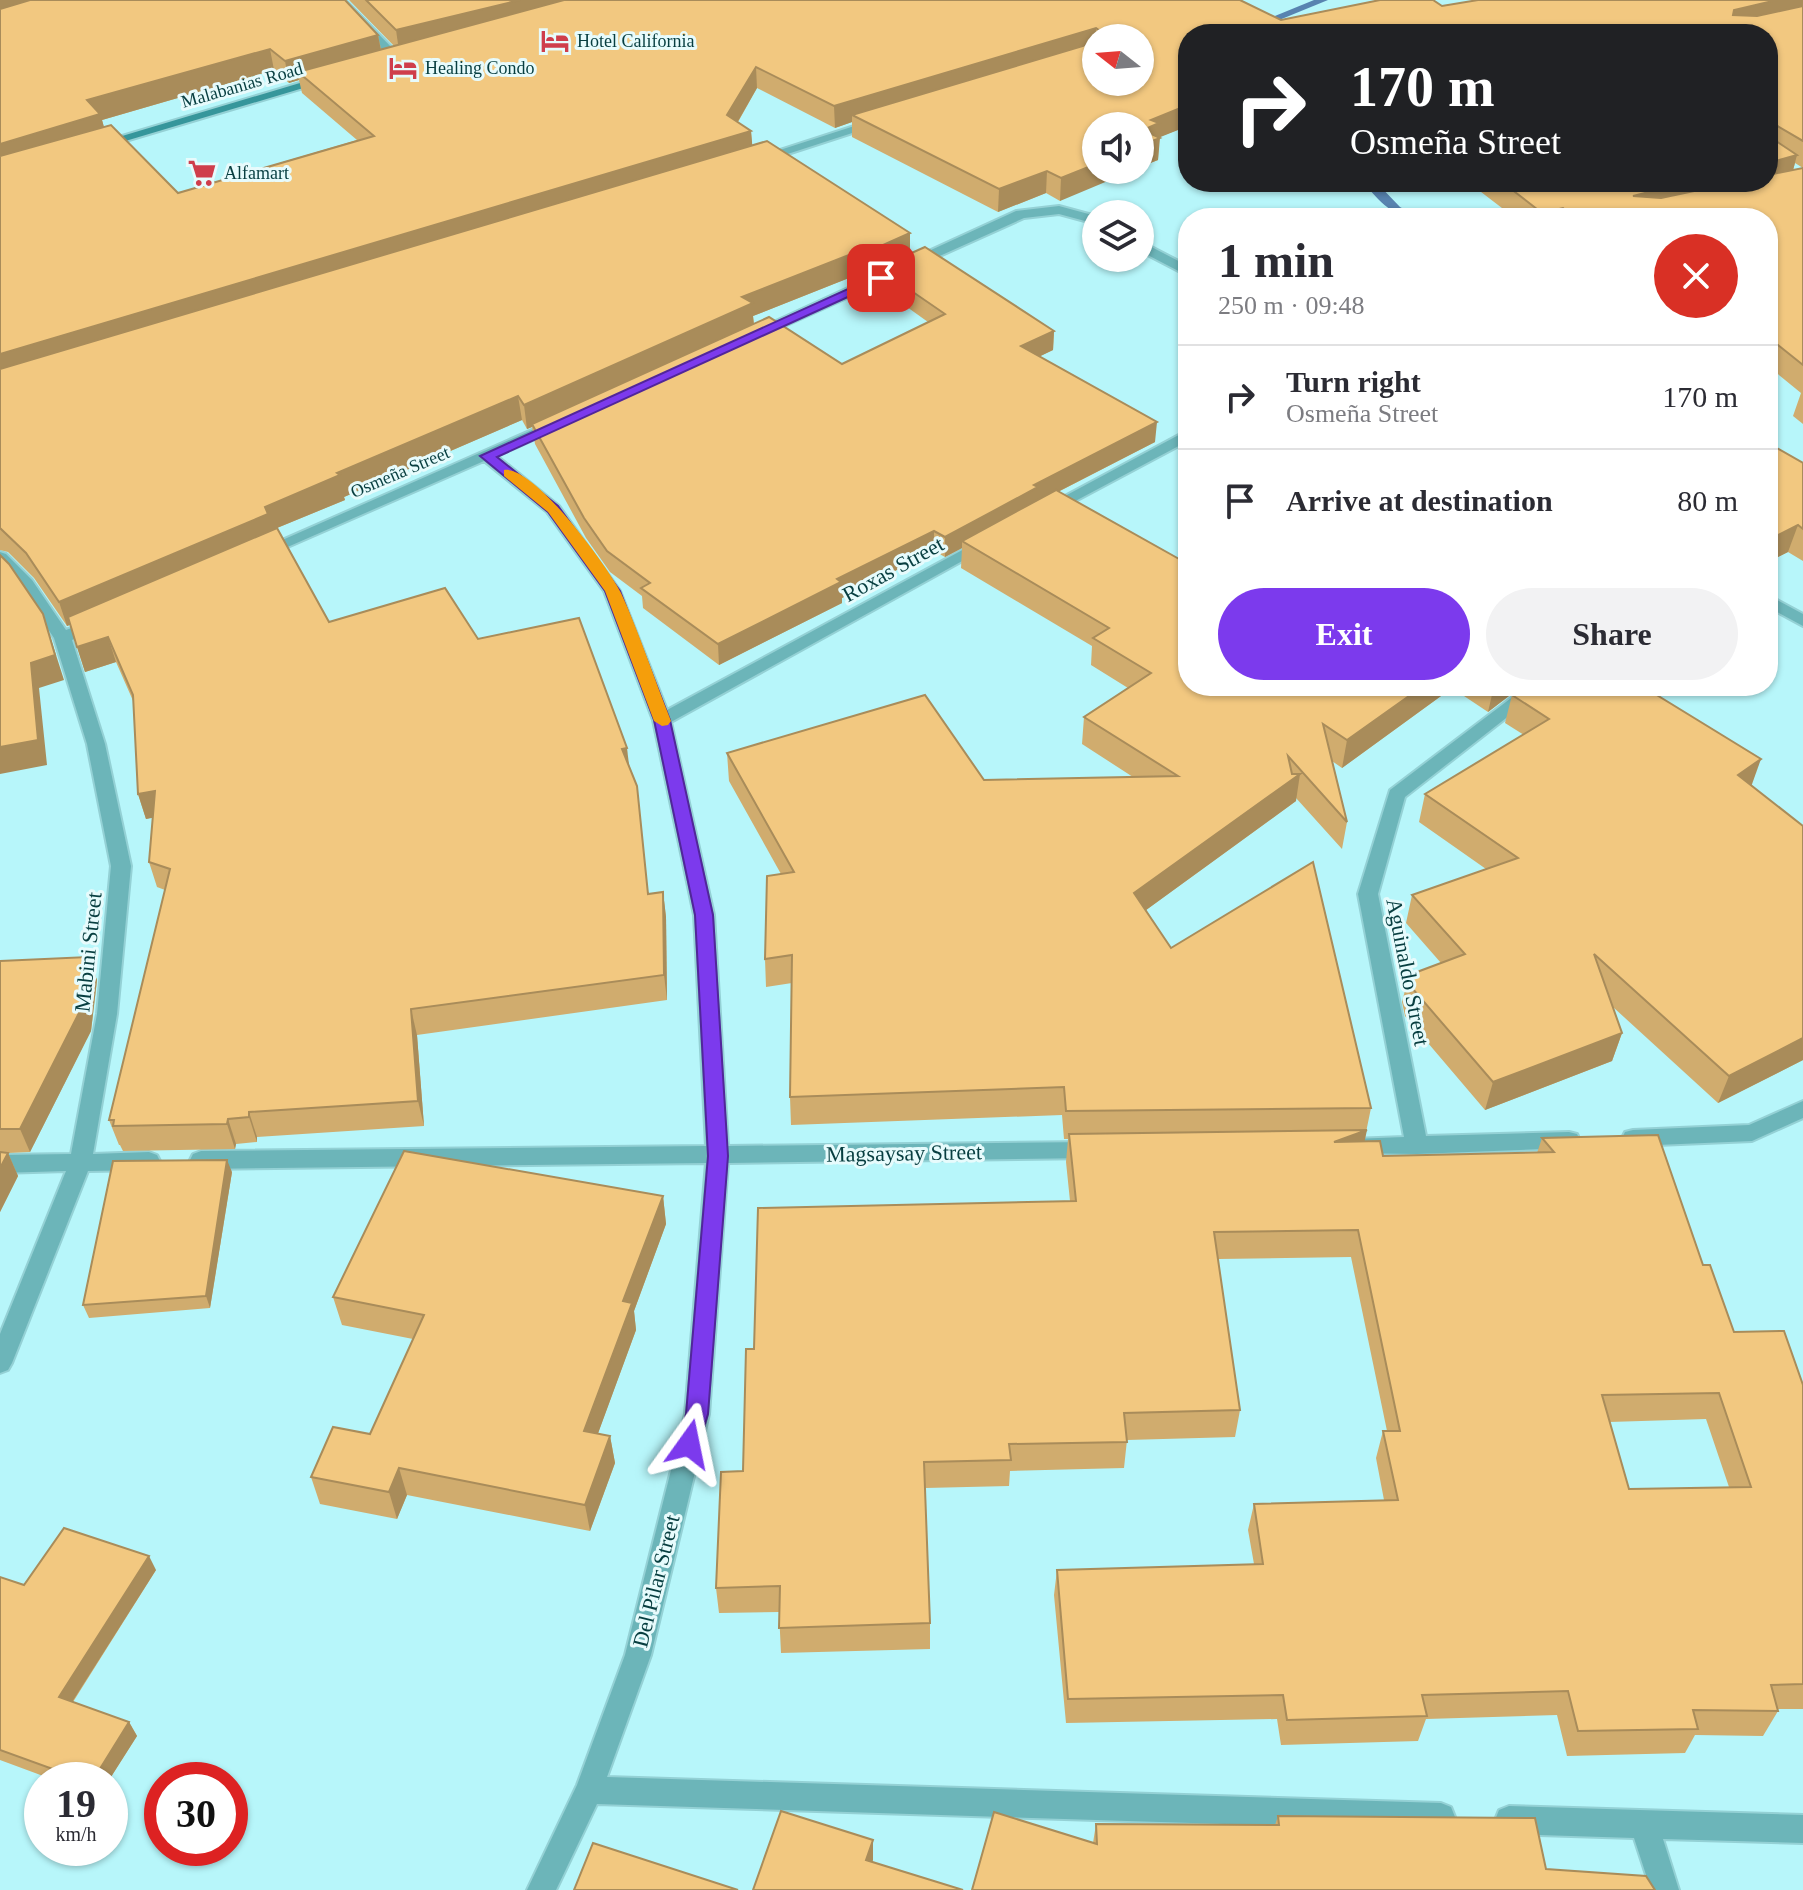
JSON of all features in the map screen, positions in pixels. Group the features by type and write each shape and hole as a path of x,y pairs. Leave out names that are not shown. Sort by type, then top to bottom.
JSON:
{"main road":[{"path":"381,63 411,55"},
{"name":"Malabanias Road","path":"91,147 335,77"}],"street":[{"path":"339,0 396,59"},
{"path":"746,162 898,116"},
{"path":"747,338 1021,214 1059,210 1082,216"},
{"path":"1154,253 1178,266"},
{"name":"Osmeña Street","path":"238,563 574,417"},
{"path":"1035,517 1178,440"},
{"name":"Del Pilar Street","path":"487,456 553,509 612,591 662,720 704,915 718,1156 697,1414 638,1655 589,1790 541,1890"},
{"name":"Roxas Street","path":"662,720 1007,532"},
{"name":"Mabini Street","path":"0,557 26,584 63,638 96,744 121,866 107,1014 81,1161 0,1363"},
{"path":"1778,606 1803,621"},
{"path":"63,638 107,619"},
{"name":"Aguinaldo Street","path":"1417,1146 1368,894 1397,794 1525,696"},
{"path":"1337,1147 1752,1133 1803,1109"},
{"name":"Magsaysay Street","path":"0,1164 1115,1150"},
{"path":"589,1790 1803,1829"},
{"path":"1644,1824 1665,1890"}],"building":[{"path":"30,0 345,0 378,35 285,61 270,49 87,100 100,114 0,144 0,9"},
{"path":"366,0 520,0 396,30"},
{"path":"564,0 1240,0 1281,20 1380,0 1433,0 1442,6 1478,0 1777,0 1734,10 1733,15 1757,16 1803,6 1803,141 1778,126 1778,24 1178,24 1178,109 1154,119 1154,112 1082,112 1082,170 1061,178 1047,171 999,189 852,115 1082,46 1082,96 1154,96 1154,24 1082,24 1082,32 834,106 756,67 727,115 751,131 0,354 0,156 111,125 178,193 374,136 298,72"},
{"path":"767,141 910,233 863,254 859,251 742,297 753,303 524,405 518,396 337,473 340,475 265,507 268,514 59,602 26,553 0,528 0,369"},
{"path":"1778,142 1797,155 1778,160"},
{"path":"1803,168 1803,365 1778,345 1778,208 1536,208 1515,192 1649,192 1633,196 1661,198 1690,192 1778,192 1778,173"},
{"path":"925,247 1054,331 1021,346 1157,422 1034,485 1038,487 945,537 934,531 837,579 841,582 718,644 641,588 650,583 607,551 584,518 532,424 769,317 842,364 945,314 878,268"},
{"path":"1778,449 1803,463 1803,529 1798,525 1778,535"},
{"path":"1056,490 1178,558 1178,696 1409,696 1347,740 1323,724 1347,822 1288,756 1292,774 1300,774 1134,893 1171,948 1313,862 1371,1108 1066,1111 1064,1087 790,1097 792,955 765,959 767,876 794,872 727,753 925,695 984,780 1178,776 1084,717 1151,673 1093,638 1109,628 962,541"},
{"path":"277,528 329,622 445,588 478,639 579,618 627,748 622,749 637,786 648,894 663,892 664,975 411,1009 418,1101 249,1112 249,1117 228,1119 227,1124 113,1126 114,1120 109,1120 170,869 149,862 155,791 138,794 133,695 108,637 77,647 68,617"},
{"path":"0,555 43,614 55,655 31,663 38,740 0,747"},
{"path":"1514,696 1658,696 1761,759 1738,775 1803,826 1803,1038 1729,1076 1594,954 1622,1033 1493,1082 1412,988 1409,975 1465,954 1412,895 1518,858 1425,794 1549,719"},
{"path":"88,957 82,1007 20,1129 0,1129 0,961"},
{"path":"1367,1130 1334,1142 1380,1141 1383,1156 1554,1152 1542,1138 1658,1135 1703,1265 1710,1265 1734,1332 1784,1331 1803,1385 1803,1684 1771,1685 1778,1711 1693,1710 1698,1729 1578,1731 1568,1691 1422,1695 1427,1716 1287,1720 1283,1695 1068,1699 1057,1570 1263,1564 1254,1504 1398,1500 1383,1431 1400,1431 1358,1230 1214,1232 1240,1410 1124,1413 1127,1442 1009,1444 1011,1460 924,1462 930,1623 779,1628 780,1586 716,1588 721,1472 743,1471 746,1349 754,1349 758,1208 1076,1201 1069,1134","holes":["1719,1393 1751,1487 1629,1489 1602,1395"]},
{"path":"404,1151 663,1196 623,1301 632,1303 584,1431 610,1436 585,1505 399,1468 389,1492 311,1477 333,1427 370,1434 424,1315 333,1297"},
{"path":"0,1152 8,1153 0,1168"},
{"path":"227,1160 206,1296 83,1305 113,1161"},
{"path":"64,1528 149,1556 59,1697 129,1722 104,1762 33,1762 0,1750 0,1577 24,1585"},
{"path":"781,1811 873,1840 866,1860 963,1890 753,1890"},
{"path":"994,1812 1097,1844 1096,1824 1279,1825 1278,1816 1535,1818 1546,1869 1646,1876 1655,1890 972,1890"},
{"path":"593,1843 738,1890 574,1890"}],"waterway":[{"path":"1262,24 1323,0"},
{"path":"1379,192 1394,208"}],"slow traffic":[{"path":"509,473 553,509 612,591 662,721"}],"place":[{"name":"Hotel California","path":"555,41"},
{"name":"Healing Condo","path":"403,68"},
{"name":"Alfamart","path":"202,173"}],"route":[{"path":"689,1444 697,1414 718,1156 704,915 662,720 612,591 553,509 487,456 881,278"}]}
